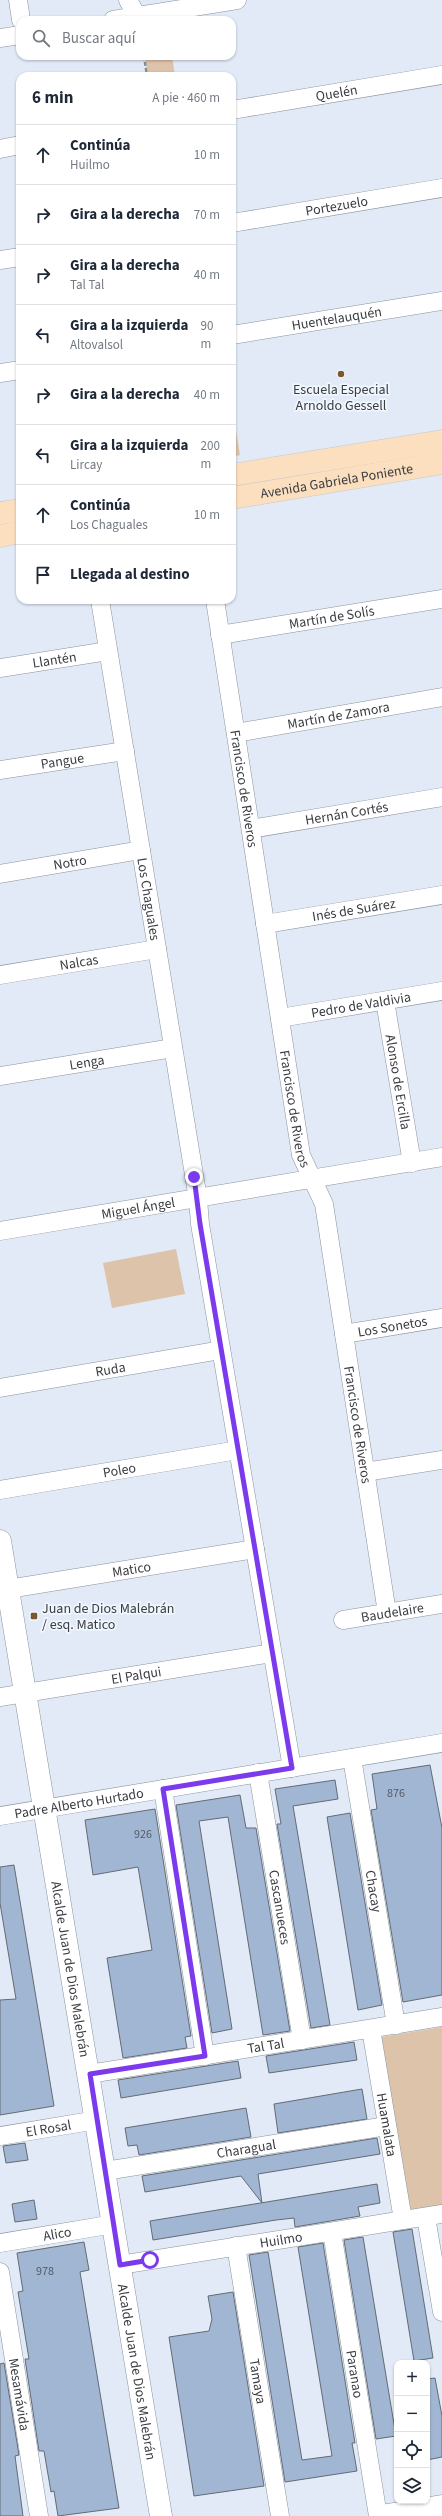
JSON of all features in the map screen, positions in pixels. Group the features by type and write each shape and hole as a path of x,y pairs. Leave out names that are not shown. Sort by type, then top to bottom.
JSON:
{"main road":[{"name":"Avenida Gabriela Poniente","path":"236,474 442,441"},
{"name":"Avenida Gabriela Poniente","path":"236,497 442,463"},
{"path":"0,513 16,511"},
{"path":"0,536 16,533"}],"street":[{"path":"18,0 20,16"},
{"path":"128,0 137,16 237,0"},
{"path":"0,38 16,36"},
{"name":"Quelén","path":"236,109 442,75"},
{"path":"0,149 16,146"},
{"name":"Portezuelo","path":"236,221 442,188"},
{"path":"0,260 16,258"},
{"name":"Huentelauquén","path":"236,334 442,301"},
{"path":"0,373 16,371"},
{"name":"Martín de Solís","path":"220,635 442,600"},
{"name":"Los Chaguales","path":"101,604 198,1199 200,1224 292,1768"},
{"name":"Francisco de Riveros","path":"216,604 301,1155 324,1204 387,1613"},
{"name":"Llantén","path":"0,668 108,651"},
{"name":"Martín de Zamora","path":"236,733 442,697"},
{"name":"Pangue","path":"0,770 124,751"},
{"name":"Hernán Cortés","path":"251,829 442,797"},
{"name":"Notro","path":"0,874 141,850"},
{"name":"Inés de Suárez","path":"265,924 442,895"},
{"name":"Nalcas","path":"0,975 157,949"},
{"name":"Pedro de Valdivia","path":"280,1018 442,991"},
{"name":"Alonso de Ercilla","path":"385,1001 412,1163"},
{"name":"Lenga","path":"0,1076 173,1048"},
{"name":"Miguel Ángel","path":"0,1231 312,1180 442,1157"},
{"name":"Los Sonetos","path":"344,1334 442,1318"},
{"name":"Ruda","path":"0,1388 222,1350"},
{"name":"Poleo","path":"0,1490 238,1450"},
{"path":"365,1472 442,1460"},
{"name":"Alcalde Juan de Dios Malebrán","path":"0,1541 43,1809 90,2074 161,2516"},
{"name":"Matico","path":"8,1589 255,1549"},
{"name":"Baudelaire","path":"343,1620 442,1604"},
{"name":"El Palqui","path":"0,1697 272,1653"},
{"name":"Padre Alberto Hurtado","path":"0,1816 442,1743"},
{"name":"Chacay","path":"352,1758 396,2025"},
{"name":"Cascanueces","path":"258,1773 302,2040"},
{"path":"163,1789 205,2056"},
{"name":"Tal Tal","path":"90,2074 442,2017"},
{"name":"Huamalata","path":"371,2029 403,2220"},
{"name":"El Rosal","path":"0,2136 97,2120"},
{"name":"Charagual","path":"105,2170 387,2126"},
{"path":"434,2215 442,2312"},
{"name":"Huilmo","path":"120,2265 434,2215"},
{"name":"Alico","path":"0,2243 114,2224"},
{"name":"Paranao","path":"332,2232 379,2516"},
{"name":"Tamaya","path":"236,2246 280,2516"},
{"name":"Mesamávida","path":"0,2272 39,2516"},
{"path":"379,2516 442,2506"}],"path":[{"path":"145,60 146,72"}],"shaded area":[{"path":"146,60 173,60 174,72 147,72"},
{"path":"236,431 240,455 236,456"},
{"path":"176,1249 185,1294 112,1308 103,1263"},
{"path":"442,2027 442,2207 408,2212 381,2037"}],"building":[{"path":"430,1765 442,1828 442,1995 403,2002 371,1810 377,1809 372,1774"},
{"path":"335,1780 338,1799 293,1806 330,2025 311,2028 277,1824 281,1824 275,1789"},
{"path":"240,1795 246,1828 256,1828 290,2031 263,2035 228,1817 199,1821 232,2029 212,2033 176,1805"},
{"path":"155,1809 191,2036 185,2037 187,2048 123,2058 107,1958 152,1950 138,1867 93,1875 85,1820"},
{"path":"350,1813 382,2005 358,2010 327,1817"},
{"path":"14,1865 54,2106 0,2115 0,2000 16,1999 0,1903 0,1867"},
{"path":"354,2042 357,2060 269,2073 266,2056"},
{"path":"238,2061 241,2078 121,2098 118,2080"},
{"path":"362,2089 367,2119 278,2133 274,2104"},
{"path":"246,2108 251,2137 139,2155 137,2145 128,2146 125,2128"},
{"path":"377,2138 380,2154 258,2174 262,2203 241,2176 145,2192 142,2176"},
{"path":"25,2143 28,2160 6,2163 3,2146"},
{"path":"377,2184 380,2203 358,2207 360,2216 295,2227 294,2218 276,2220 153,2240 150,2221"},
{"path":"34,2200 37,2219 15,2222 12,2204"},
{"path":"412,2229 433,2358 414,2360 393,2232"},
{"path":"363,2237 394,2424 394,2436 376,2439 344,2240"},
{"path":"84,2242 89,2270 80,2272 119,2508 58,2516 54,2491 51,2492 44,2451 39,2451 25,2359 29,2359 18,2292 23,2291 17,2253"},
{"path":"323,2243 355,2443 352,2443 357,2471 285,2482 249,2255 268,2252 302,2460 332,2456 298,2247"},
{"path":"233,2292 264,2486 194,2496 169,2337 209,2331 212,2319 208,2296"},
{"path":"4,2363 19,2455 15,2456 23,2516 0,2516 0,2364"},
{"path":"435,2378 442,2416 442,2457 430,2459 430,2396 430,2379"}],"place":[{"name":"Escuela Especial Arnoldo Gessell","path":"341,374"},
{"name":"Juan de Dios Malebrán / esq. Matico","path":"34,1616"}],"route":[{"path":"150,2260 120,2265 90,2074 205,2056 163,1789 292,1768 200,1224 194,1177"}]}
